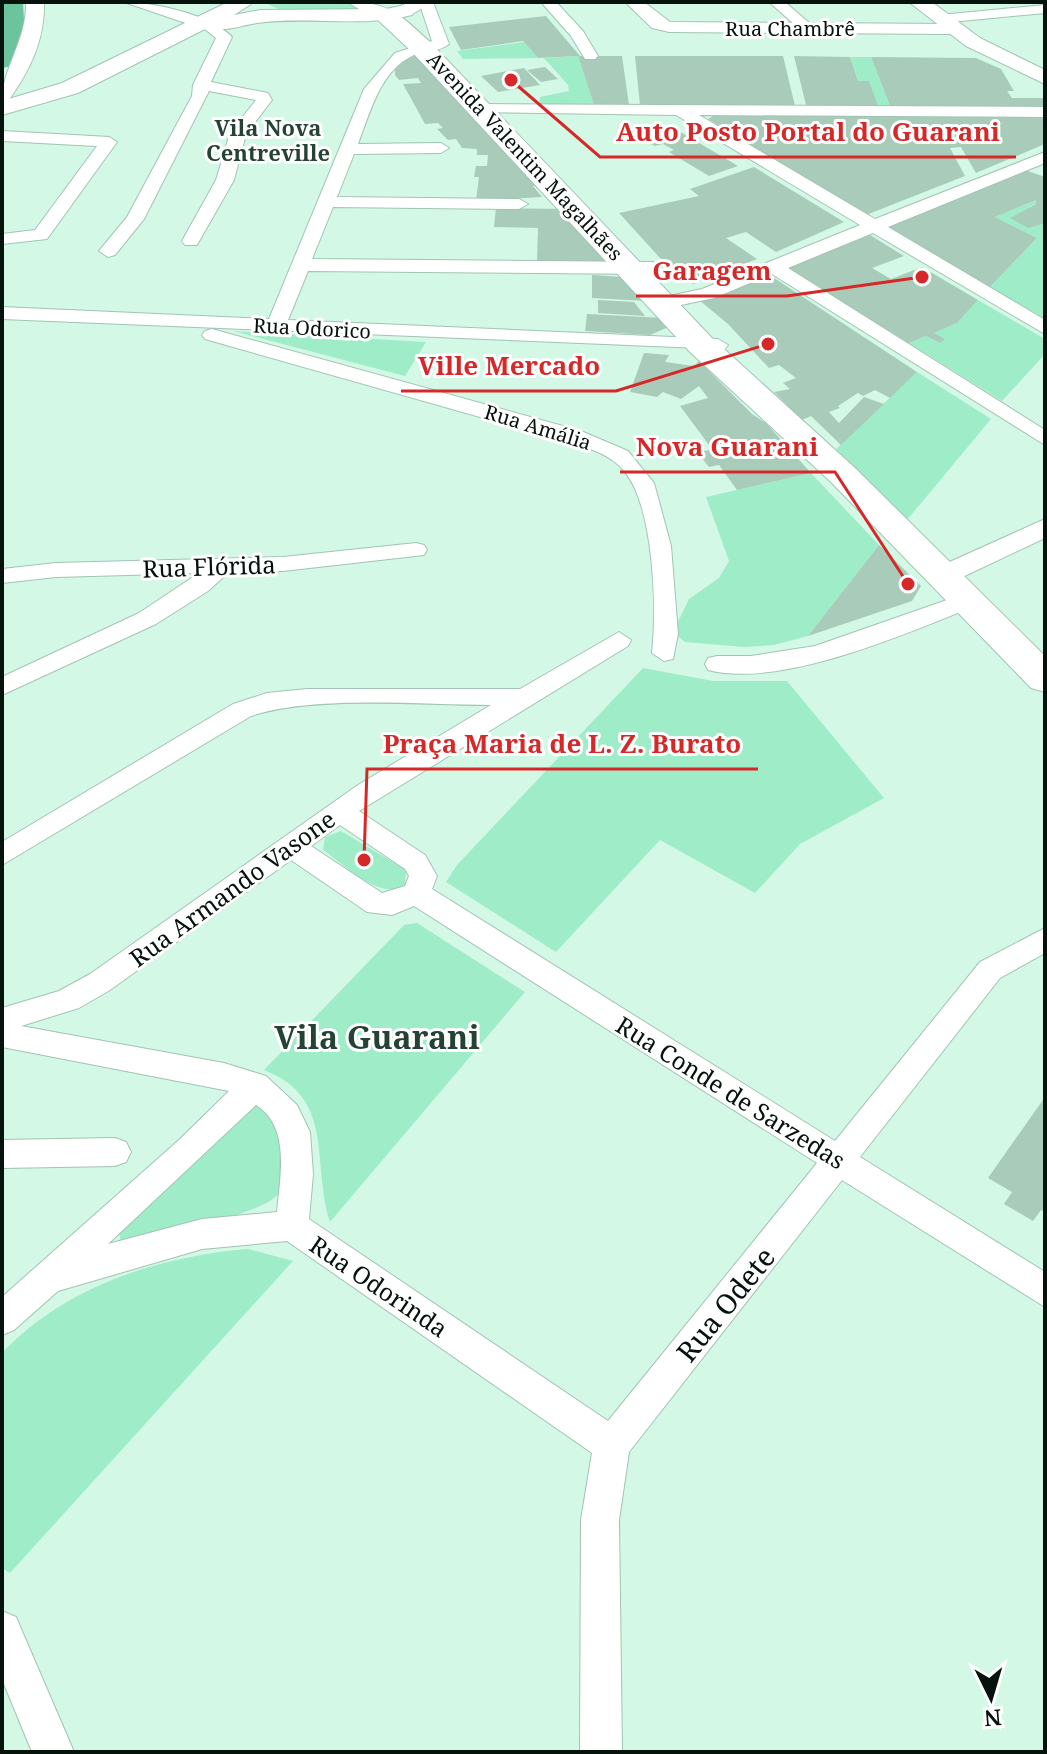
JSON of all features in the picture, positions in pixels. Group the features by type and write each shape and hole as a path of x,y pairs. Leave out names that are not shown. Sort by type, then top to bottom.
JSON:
{"main road":[{"path":"2,108 70,88 244,2"},
{"path":"251,2 257,12 272,15"},
{"name":"Avenida Valentim Magalhães","path":"358,2 405,7 431,45 642,268 709,345 1045,679"},
{"path":"919,2 992,53 1045,78"},
{"path":"202,25 272,15 405,7"}],"street":[{"path":"2,96 26,56 35,26 35,2"},
{"path":"108,251 135,219 193,111 201,85 224,37 221,32 131,2"},
{"path":"548,2 578,34 590,56"},
{"name":"Rua Chambrê","path":"634,2 654,22 669,27 807,28 947,24"},
{"path":"776,2 807,28"},
{"path":"276,326 351,149 372,89 389,63 401,53 431,45 405,7"},
{"path":"947,24 1045,9"},
{"path":"191,241 225,180 238,133 264,97 201,85"},
{"path":"492,109 1045,112"},
{"path":"679,109 1045,328"},
{"path":"2,136 109,142 41,235 2,239"},
{"path":"351,149 441,148"},
{"path":"672,302 774,267 1042,161"},
{"path":"329,202 519,204"},
{"path":"302,265 642,268"},
{"path":"774,267 1045,439"},
{"name":"Rua Odorico","path":"2,313 709,345"},
{"name":"Rua Amália","path":"161,320 573,436 616,453 632,466 652,503 666,634 664,653"},
{"path":"717,664 785,663 825,654 956,588 1045,527"},
{"name":"Rua Flórida","path":"2,576 56,570 219,568 416,550"},
{"path":"2,687 170,606 203,585 219,568"},
{"name":"Rua Armando Vasone","path":"2,1020 68,1000 100,982 339,811 619,640"},
{"path":"2,855 242,710 257,704 307,697 524,697"},
{"path":"291,846 377,904 392,904 416,893 423,876 415,862 339,811"},
{"name":"Rua Conde de Sarzedas","path":"416,893 1045,1291"},
{"name":"Rua Odete","path":"601,1752 600,1520 612,1445 990,970 1045,939"},
{"name":"Rua Odorinda","path":"2,1035 49,1047 195,1070 255,1085 275,1098 293,1126 297,1164 292,1226 612,1445"},
{"path":"2,1319 190,1150 255,1085"},
{"path":"2,1154 115,1152"},
{"path":"48,1280 143,1247 217,1228 292,1226"},
{"path":"2,1631 53,1752"}],"green space":[{"path":"263,2 352,2 360,9 283,11"},
{"path":"524,42 538,58 463,59 457,51"},
{"path":"578,56 594,105 539,104 540,97 569,91 568,85 544,58"},
{"path":"850,57 871,57 890,106 878,106 858,81"},
{"path":"1036,200 1036,204 1029,207 1045,223 1045,319 989,288 1037,238 995,217"},
{"path":"978,300 1045,339 1045,354 1002,401 909,343 926,336 940,343 944,339 933,333 957,323"},
{"path":"233,331 426,342 405,376"},
{"path":"917,372 991,419 907,520 836,449"},
{"path":"811,473 879,545 808,636 774,645 744,647 685,642 673,632 689,599 719,578 729,561 706,497"},
{"path":"643,668 713,681 787,681 884,798 800,844 755,893 660,840 556,952 446,882 457,865"},
{"path":"341,831 406,870 405,885 385,889 374,885 323,850 325,837"},
{"path":"417,923 525,992 330,1222 312,1115 302,1097 287,1082 264,1070 404,925"},
{"path":"258,1104 275,1125 284,1151 286,1173 279,1193 254,1209 233,1216 128,1242 120,1240 119,1227 239,1109"},
{"path":"248,1249 293,1261 10,1573 2,1568 2,1353 54,1310 115,1279 181,1259"}],"building":[{"path":"546,16 580,56 622,56 629,105 594,105 578,56 538,58 523,41 461,50 449,27"},
{"path":"415,56 542,184 533,186 542,197 476,201 479,177 474,177 476,166 487,166 488,155 477,155 477,149 462,148 456,139 448,140 437,129 443,128 438,123 425,124 403,84 421,83 418,78 399,80 395,75 395,66 403,58"},
{"path":"635,56 783,56 795,106 640,105"},
{"path":"794,56 850,57 858,81 869,81 878,106 806,105"},
{"path":"871,57 976,58 1001,69 1014,91 1007,91 1012,98 1045,98 1045,106 890,106"},
{"path":"545,67 558,79 541,82 527,70"},
{"path":"524,68 540,85 498,92 481,76"},
{"path":"715,115 1045,116 1045,144 976,173 961,147 950,148 965,176 866,215 708,119"},
{"path":"679,131 738,166 709,176 669,152 674,150 663,144 655,146 646,142"},
{"path":"754,167 844,222 776,252 746,232 726,238 757,259 693,284 661,259 619,213 699,196 690,189"},
{"path":"1022,169 1045,177 1045,223 1028,228 1010,218 1036,204 1036,200 995,217 1037,238 989,288 889,229 888,226"},
{"path":"496,208 566,209 613,261 537,261 538,228 494,227"},
{"path":"870,235 904,256 872,268 891,279 922,267 978,300 957,323 934,333 945,339 940,343 926,336 909,343 784,267"},
{"path":"768,274 917,372 890,398 875,390 863,396 858,393 838,406 840,408 829,412 839,423 864,397 884,404 841,445 811,416 802,420 774,392 790,389 783,383 796,378 779,365 769,368 728,324 699,300"},
{"path":"592,275 622,277 647,301 592,298"},
{"path":"598,300 634,302 645,316 598,313"},
{"path":"587,314 664,318 671,326 650,335 585,331"},
{"path":"644,353 669,355 665,362 694,366 699,361 752,414 766,423 811,473 737,490 719,465 709,467 698,453 712,449 680,406 708,398 699,386 681,399 663,392 657,397 630,392"},
{"path":"879,545 921,586 912,601 808,636"},
{"path":"1045,1097 1045,1212 1041,1210 1033,1221 1004,1204 1012,1192 988,1178"}],"waterway":[{"path":"2,60 11,38 10,2"}],"place":[{"name":"Auto Posto Portal do Guarani","path":"511,80"},
{"name":"Garagem","path":"922,277"},
{"name":"Ville Mercado","path":"768,344"},
{"name":"Nova Guarani","path":"908,584"},
{"name":"Praça Maria de L. Z. Burato","path":"364,860"}],"district":[{"name":"Vila Nova Centreville","path":"268,140"},
{"name":"Vila Guarani","path":"377,1036"}]}
